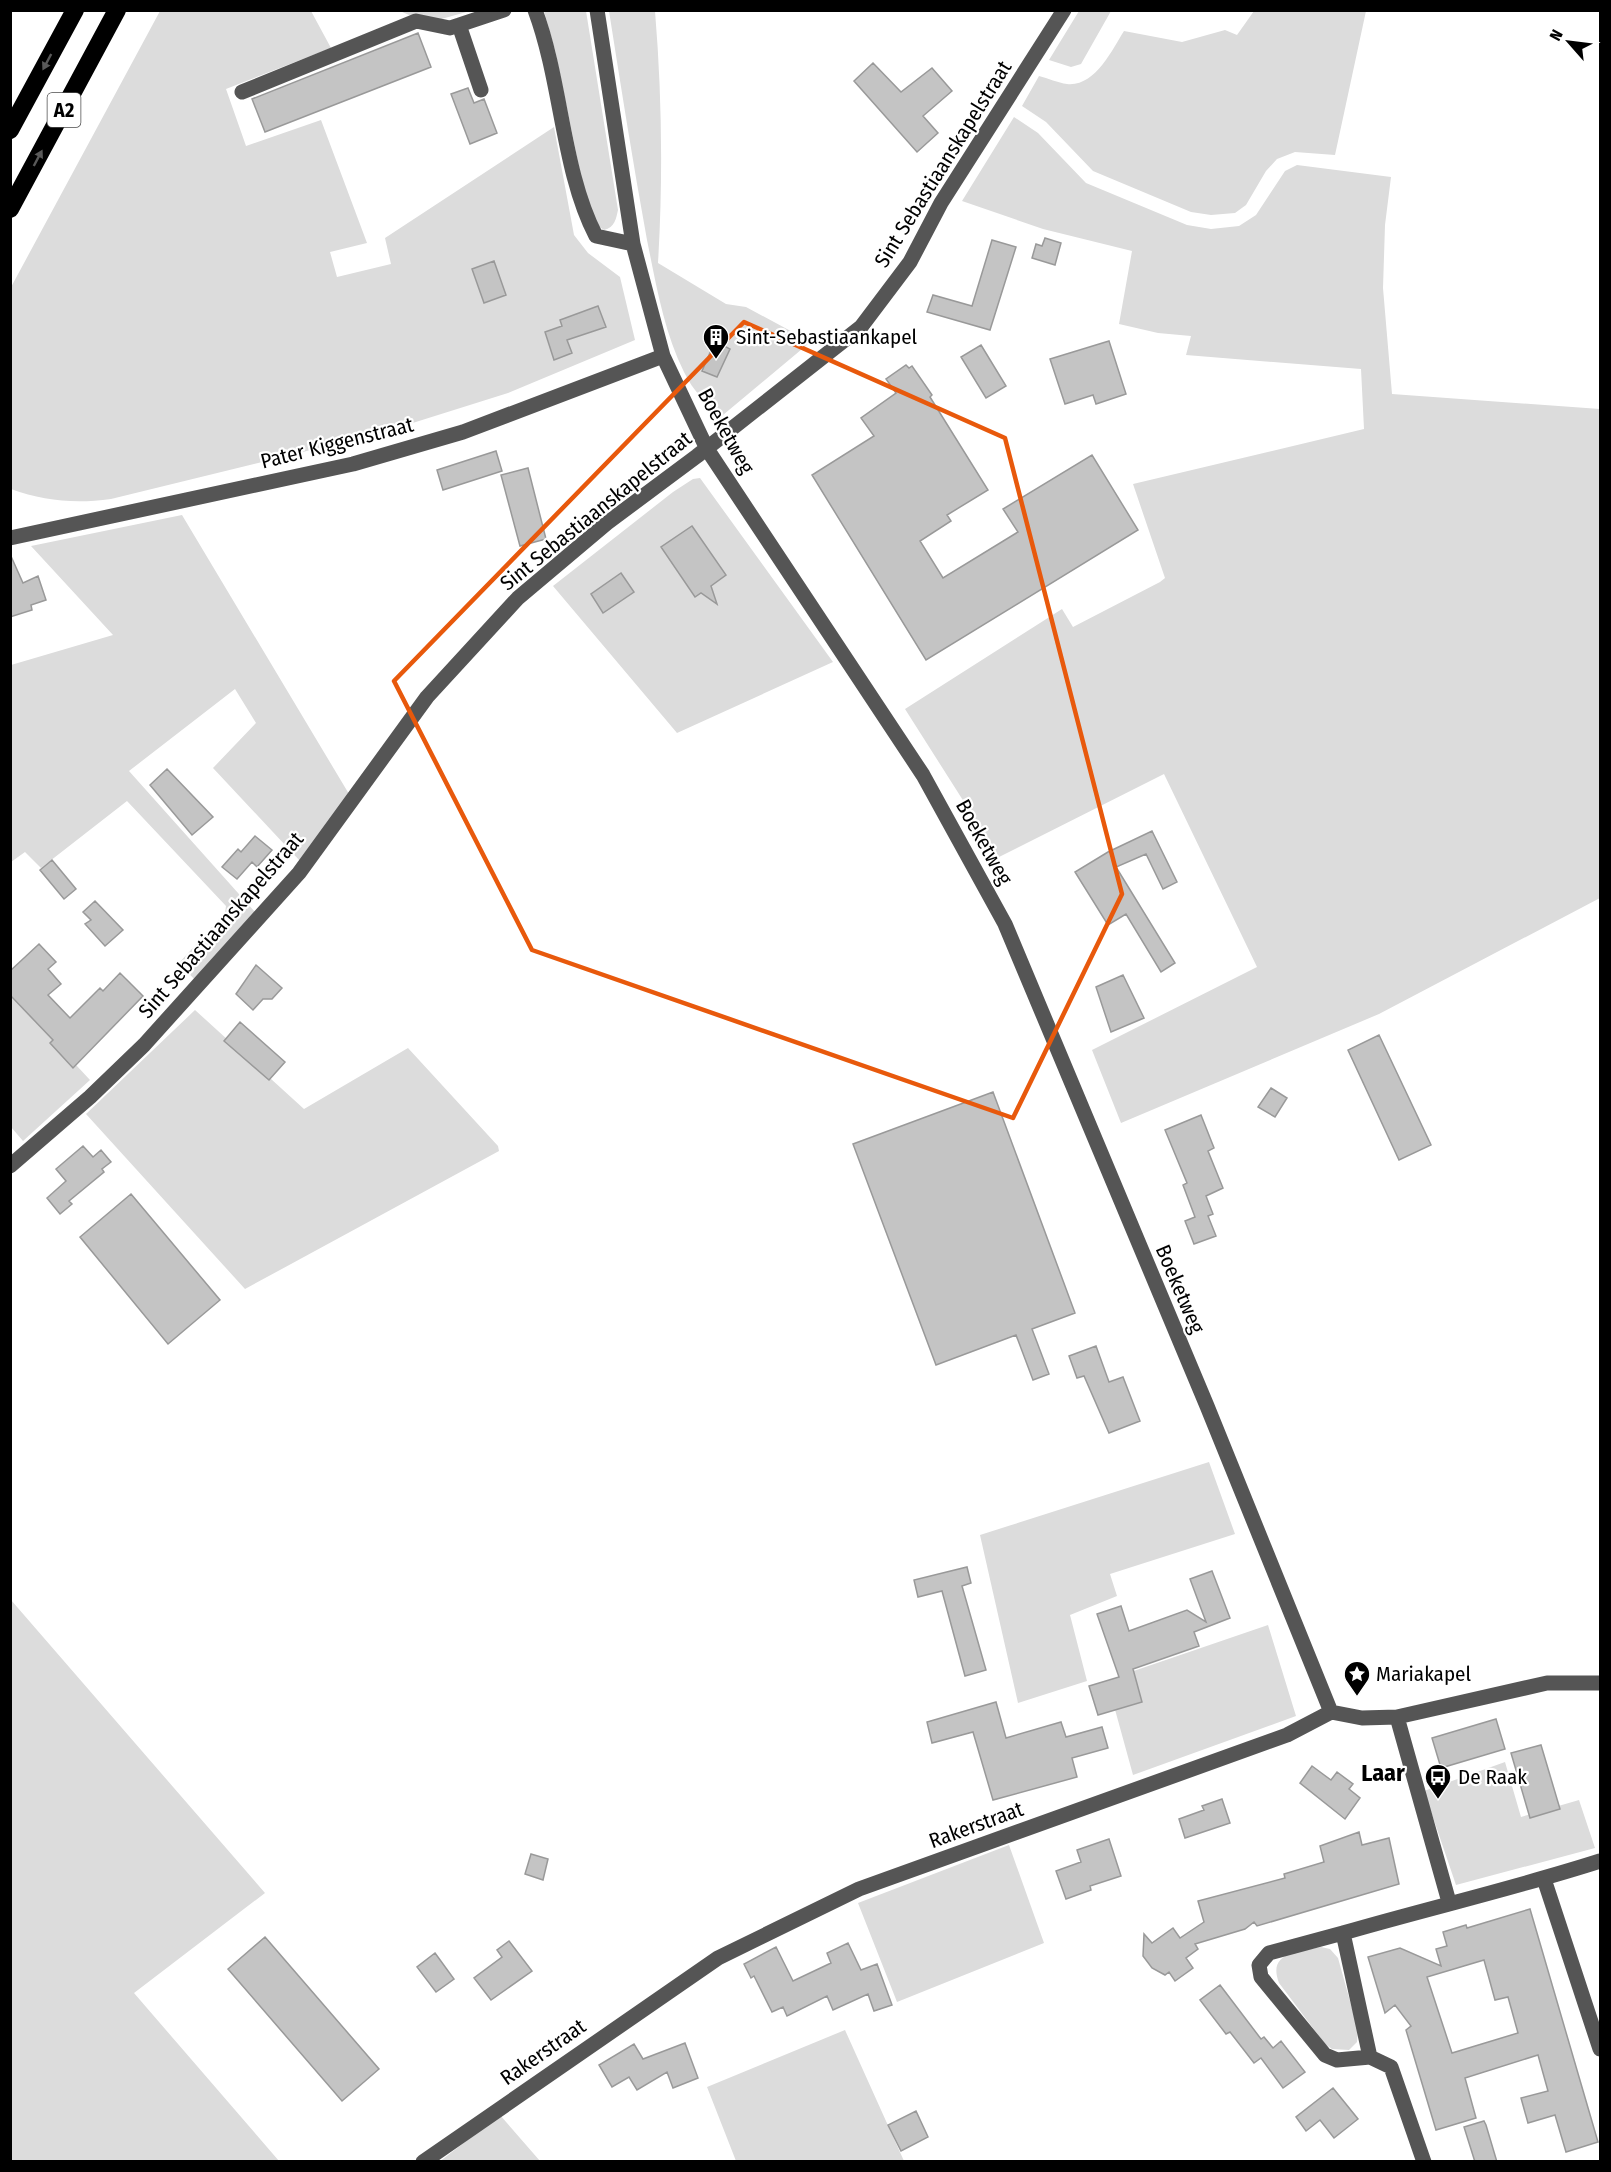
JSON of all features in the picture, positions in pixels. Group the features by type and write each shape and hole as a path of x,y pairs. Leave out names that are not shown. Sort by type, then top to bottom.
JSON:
{"highway":[{"name":"A2","path":"10,130 75,10"},
{"name":"A2","path":"10,209 117,10"}],"street":[{"path":"243,92 416,21 450,28 504,10"},
{"path":"535,10 548,43 582,210 596,236 633,244"},
{"name":"Boeketweg","path":"597,10 633,244 663,356 707,449 923,775 1005,924 1207,1406 1331,1712"},
{"name":"Sint Sebastiaanskapelstraat","path":"10,1166 90,1097 144,1045 299,873 427,697 518,598 607,523 707,449 861,327 910,262 942,203 1064,10"},
{"path":"459,25 481,90"},
{"name":"Pater Kiggenstraat","path":"10,538 352,464 463,432 663,356"},
{"path":"1331,1712 1362,1718 1397,1717 1547,1683 1600,1683"},
{"name":"Rakerstraat","path":"423,2162 718,1958 859,1889 1287,1736 1331,1712"},
{"path":"1397,1717 1449,1902"},
{"path":"1424,2162 1391,2067 1370,2057 1337,2060 1325,2055 1261,1977 1259,1965 1269,1953 1449,1902 1544,1879 1600,1861"},
{"path":"1544,1879 1600,2049"},
{"path":"1343,1933 1370,2057"}],"highlighted area":[{"path":"744,322 1005,438 1122,894 1013,1118 532,950 394,681"}],"shaded area":[{"path":"160,11 311,11 331,48 226,89 246,146 321,120 367,243 330,252 337,277 391,264 385,238 554,127 574,235 588,253 620,277 635,340 508,393 384,432 111,499 60,500 11,489 10,289"},
{"path":"400,11 470,11 427,23"},
{"path":"544,11 586,11 618,210 613,225 608,229 604,230 590,220 555,50"},
{"path":"609,11 655,11 661,137 658,263 726,304 746,307 798,335 814,339 723,415 706,402 692,385 677,357 666,324 647,240"},
{"path":"1079,11 1111,11 1081,64 1071,67 1049,60"},
{"path":"1254,11 1366,11 1335,155 1295,152 1277,159 1266,171 1246,205 1235,213 1211,215 1191,212 1093,171 1046,122 1022,106 1039,76 1067,84 1086,80 1102,66 1124,31 1182,42 1225,30 1237,35"},
{"path":"1014,117 1038,133 1086,183 1187,225 1211,229 1239,226 1256,215 1285,171 1297,165 1391,177 1385,225 1383,288 1392,394 1600,409 1600,898 1379,1014 1121,1123 1092,1050 1257,967 1164,774 999,857 905,709 1062,609 1073,627 1160,582 1165,578 1133,484 1364,429 1361,369 1186,355 1191,336 1158,333 1119,324 1132,251 1043,229 962,201"},
{"path":"700,478 833,662 677,733 553,586 673,492 693,479"},
{"path":"182,515 349,794 300,861 213,768 256,723 235,689 129,771 255,912 195,980 179,963 225,913 226,906 127,801 41,868 25,852 11,862 11,665 113,635 31,546"},
{"path":"11,995 90,1080 23,1141 11,1127"},
{"path":"195,1010 304,1109 408,1048 498,1146 499,1151 245,1289 86,1114"},
{"path":"1209,1462 1235,1534 1110,1574 1117,1596 1070,1615 1087,1681 1018,1703 980,1535"},
{"path":"11,1600 265,1893 134,1993 279,2161 11,2161"},
{"path":"1268,1625 1296,1716 1133,1775 1111,1695 1122,1675"},
{"path":"1505,1762 1521,1817 1579,1800 1595,1848 1456,1885 1424,1791"},
{"path":"1009,1845 1044,1943 897,2002 858,1903"},
{"path":"1321,1947 1330,1949 1338,1958 1358,2030 1357,2042 1349,2050 1332,2049 1325,2044 1279,1983 1276,1973 1277,1965 1287,1955"},
{"path":"845,2030 904,2161 736,2161 707,2087"},
{"path":"500,2115 540,2161 439,2162"}],"building":[{"path":"418,33 431,67 265,132 252,99"},
{"path":"873,63 901,92 932,68 952,91 923,116 938,133 917,152 854,81"},
{"path":"468,88 474,103 484,99 497,133 470,144 451,94"},
{"path":"1045,238 1061,243 1055,265 1032,258 1036,244 1042,246"},
{"path":"992,240 1016,247 990,330 927,312 933,295 972,306"},
{"path":"494,261 506,295 484,303 472,269"},
{"path":"598,306 606,327 567,340 572,353 554,360 545,332 562,326 560,320"},
{"name":"Sint-Sebastiaankapel","path":"715,341 730,349 717,377 702,371"},
{"path":"1109,341 1126,394 1096,404 1093,395 1065,404 1050,359"},
{"path":"981,345 1006,386 986,398 961,357"},
{"path":"906,365 909,368 912,366 932,395 930,397 988,490 947,515 951,521 920,541 943,578 1018,532 1003,509 1092,455 1138,530 926,660 812,475 874,436 861,418 896,393 886,379"},
{"path":"496,451 502,471 443,490 437,470"},
{"path":"528,468 546,539 520,546 501,475"},
{"path":"692,526 726,575 711,586 717,604 701,593 695,597 661,547"},
{"path":"10,554 23,583 38,576 46,600 31,605 32,610 10,617"},
{"path":"621,573 634,592 603,613 591,594"},
{"path":"167,769 213,817 192,835 150,785"},
{"path":"1152,831 1177,882 1163,889 1146,854 1116,867 1175,963 1161,972 1126,914 1108,925 1075,872 1108,852"},
{"path":"255,836 272,850 257,867 252,862 237,879 222,867 238,849 241,852"},
{"path":"52,860 76,889 64,899 40,870"},
{"path":"95,901 123,930 105,946 85,924 91,920 83,912"},
{"path":"39,944 56,962 48,969 61,984 48,995 70,1018 100,988 103,991 120,973 143,996 73,1068 50,1043 53,1040 10,995 10,971"},
{"path":"256,965 282,988 272,999 263,999 253,1010 236,994"},
{"path":"1123,975 1144,1018 1111,1032 1096,987"},
{"path":"240,1022 285,1062 269,1080 224,1041"},
{"path":"1379,1035 1431,1145 1399,1160 1348,1050"},
{"path":"1271,1088 1287,1098 1275,1117 1258,1107"},
{"path":"993,1092 1075,1313 1032,1329 1049,1374 1033,1380 1016,1335 936,1365 853,1144"},
{"path":"1201,1115 1214,1148 1208,1151 1223,1188 1206,1196 1213,1214 1208,1216 1216,1236 1194,1244 1185,1221 1195,1217 1183,1185 1187,1183 1165,1130"},
{"path":"83,1146 93,1157 101,1150 111,1162 102,1169 104,1172 69,1201 72,1204 60,1214 47,1198 66,1181 56,1169"},
{"path":"131,1194 220,1300 168,1344 80,1237"},
{"path":"1096,1346 1109,1382 1123,1377 1140,1421 1109,1433 1084,1376 1077,1378 1069,1356"},
{"path":"967,1567 971,1583 962,1586 986,1670 965,1676 942,1591 918,1597 914,1580"},
{"path":"1212,1571 1230,1618 1194,1632 1199,1646 1133,1669 1142,1702 1098,1715 1089,1686 1119,1677 1097,1614 1121,1606 1129,1631 1187,1610 1206,1622 1190,1579"},
{"path":"996,1702 1006,1738 1061,1722 1066,1737 1102,1727 1108,1748 1072,1758 1077,1777 993,1800 973,1732 932,1743 927,1722"},
{"path":"1496,1719 1505,1749 1441,1768 1432,1738"},
{"path":"1541,1745 1560,1809 1530,1818 1511,1753"},
{"path":"1312,1766 1331,1780 1337,1772 1353,1784 1349,1789 1360,1798 1345,1819 1300,1783"},
{"path":"1222,1799 1230,1823 1185,1838 1179,1819 1204,1810 1202,1806"},
{"path":"1359,1832 1362,1845 1389,1838 1399,1884 1257,1926 1254,1922 1245,1929 1195,1944 1198,1949 1186,1958 1193,1968 1175,1981 1169,1972 1165,1975 1152,1968 1143,1956 1144,1934 1152,1943 1173,1928 1180,1938 1204,1922 1198,1901 1285,1878 1284,1874 1324,1862 1320,1846"},
{"path":"1109,1839 1121,1876 1090,1886 1091,1890 1066,1899 1056,1871 1081,1862 1077,1850"},
{"path":"531,1854 548,1859 543,1880 525,1874"},
{"path":"1530,1909 1598,2142 1566,2152 1555,2115 1528,2123 1521,2098 1548,2091 1538,2055 1465,2078 1476,2118 1436,2130 1406,2030 1411,2026 1395,2005 1385,2013 1368,1957 1400,1948 1441,1966 1436,1949 1447,1946 1443,1932 1466,1925 1467,1928","holes":["1484,1960 1495,2000 1508,1997 1518,2033 1452,2053 1427,1977"]},
{"path":"265,1937 379,2069 342,2101 228,1969"},
{"path":"509,1941 532,1971 491,2000 474,1978 502,1957 497,1950"},
{"path":"848,1943 861,1970 877,1964 892,2005 874,2011 868,1994 833,2010 827,1996 787,2016 783,2007 772,2012 754,1976 751,1978 744,1964 776,1947 793,1981 831,1963 827,1953"},
{"path":"435,1953 454,1979 436,1992 417,1967"},
{"path":"1220,1985 1261,2039 1264,2037 1273,2048 1281,2041 1305,2072 1283,2088 1261,2058 1254,2063 1230,2032 1226,2034 1200,2000"},
{"path":"685,2043 698,2078 673,2088 667,2072 637,2090 629,2077 612,2087 599,2065 634,2044 643,2059"},
{"path":"1333,2088 1358,2119 1334,2138 1320,2120 1306,2131 1296,2117"},
{"path":"916,2111 928,2137 901,2151 888,2125"},
{"path":"1484,2121 1497,2162 1475,2162 1464,2127"}],"place":[{"name":"Sint-Sebastiaankapel","path":"716,360"},
{"name":"Mariakapel","path":"1357,1697"},
{"name":"De Raak","path":"1438,1800"}],"district":[{"name":"Laar","path":"1383,1773"}]}
